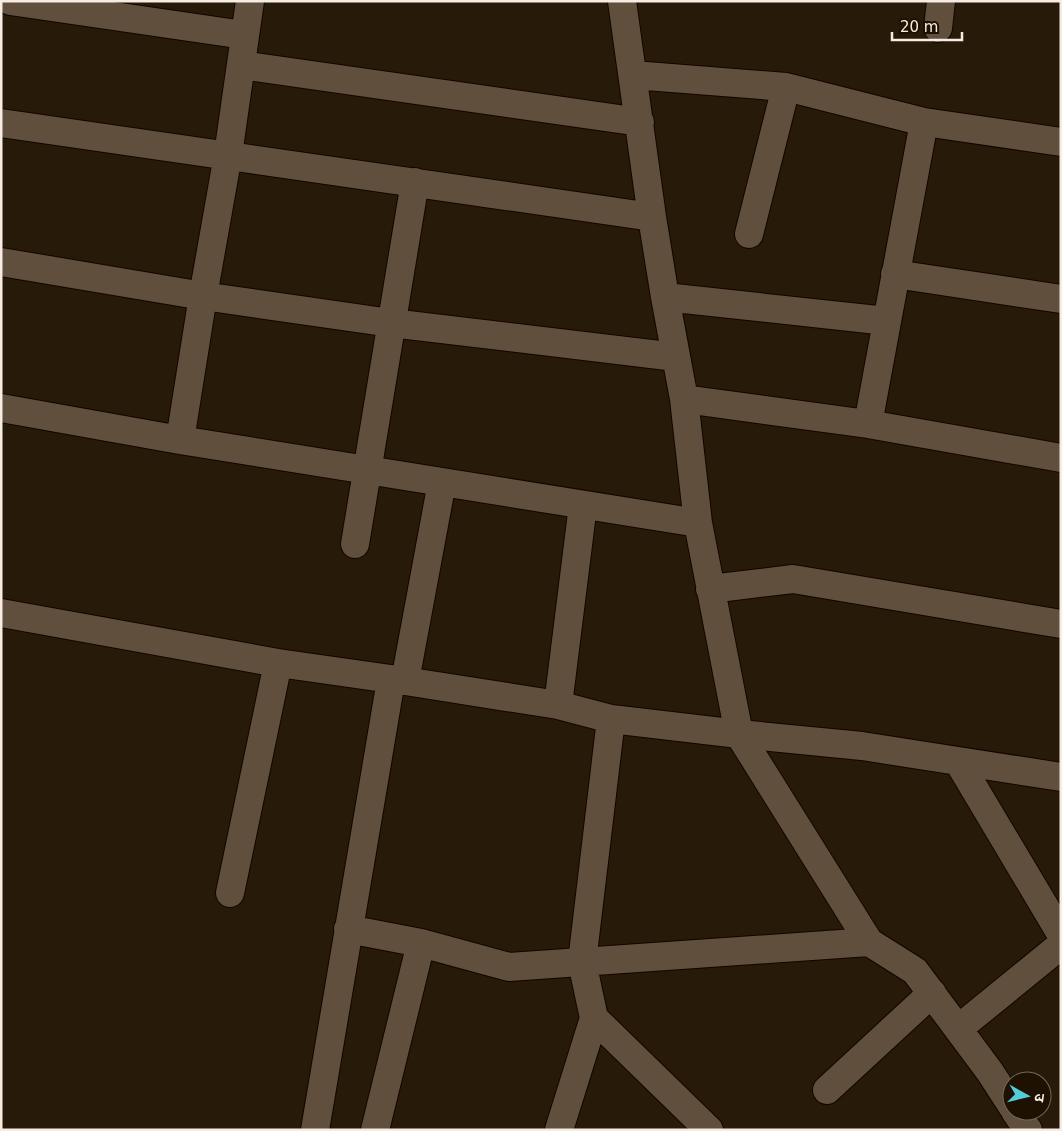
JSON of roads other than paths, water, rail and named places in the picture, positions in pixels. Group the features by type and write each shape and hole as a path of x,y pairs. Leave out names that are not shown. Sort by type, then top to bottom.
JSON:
{"street":[{"path":"10,1 244,35"},
{"path":"180,440 228,155 250,1"},
{"path":"622,1 652,217 684,399 698,523 738,734 869,942 915,971 1002,1092"},
{"path":"938,28 941,1"},
{"path":"241,65 640,122"},
{"path":"633,75 786,87 924,122 1061,142"},
{"path":"748,234 786,87"},
{"path":"1,122 652,217"},
{"path":"868,424 924,122"},
{"path":"355,544 415,182"},
{"path":"1,262 203,296 391,323 676,357"},
{"path":"896,274 1061,298"},
{"path":"665,297 887,321"},
{"path":"684,399 868,424 1061,458"},
{"path":"1,408 180,440 698,523"},
{"path":"315,1130 348,929 398,680 442,482"},
{"path":"558,706 583,505"},
{"path":"710,589 793,579 1061,624"},
{"path":"1,613 278,663 558,706 611,719 862,746 1061,777"},
{"path":"230,893 278,663"},
{"path":"559,1130 594,1018 582,962 611,719"},
{"path":"958,761 1061,934"},
{"path":"348,929 421,943 509,967 869,942"},
{"path":"375,1130 421,943"},
{"path":"958,1030 1061,946"},
{"path":"827,1090 932,993"},
{"path":"594,1018 709,1130"}]}
